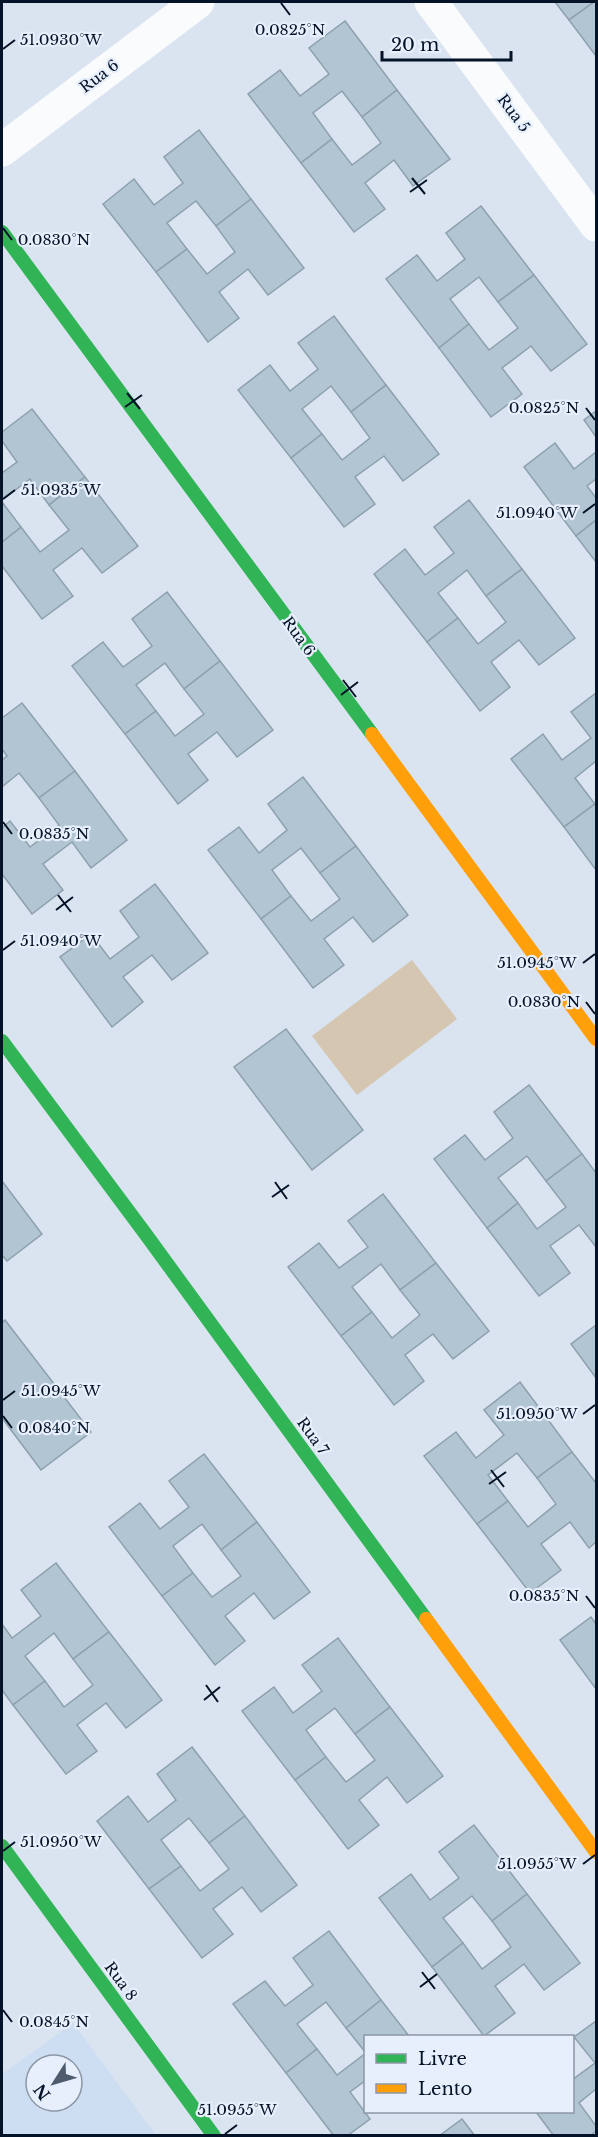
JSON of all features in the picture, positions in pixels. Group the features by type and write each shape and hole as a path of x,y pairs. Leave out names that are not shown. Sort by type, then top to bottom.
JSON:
{"street":[{"name":"Rua 6","path":"2,150 198,2"},
{"name":"Rua 5","path":"431,2 597,225"},
{"name":"Rua 6","path":"2,232 597,1040"},
{"name":"Rua 7","path":"2,1041 597,1852"},
{"name":"Rua 8","path":"2,1846 214,2136"}],"shaded area":[{"path":"412,960 457,1019 357,1095 312,1036"},
{"path":"73,2023 156,2135 2,2135 2,2074 24,2058 24,2113 84,2113 84,2053 31,2053"}],"building":[{"path":"555,2 594,2 569,20"},
{"path":"596,2 596,56 569,20"},
{"path":"345,21 397,90 362,117 342,91 313,113 332,139 301,163 248,94 280,70 300,96 329,74 309,48"},
{"path":"397,90 450,159 413,186 394,160 365,183 385,209 354,232 301,163 332,139 352,165 381,143 362,117"},
{"path":"199,130 251,199 216,226 196,201 167,223 187,249 156,272 103,204 134,179 154,205 183,183 164,157"},
{"path":"251,199 304,268 268,295 248,269 219,292 239,318 208,342 156,272 187,249 207,274 235,252 216,226"},
{"path":"481,206 534,275 498,302 479,277 450,299 469,324 439,348 386,279 417,255 437,281 465,259 446,233"},
{"path":"534,275 587,344 551,371 531,346 502,368 522,394 491,417 439,348 469,324 489,350 518,328 498,302"},
{"path":"334,316 386,385 351,412 331,386 302,409 322,434 291,458 238,390 270,365 290,391 318,369 298,343"},
{"path":"386,385 439,454 403,481 384,456 355,477 375,504 344,527 291,458 322,434 342,460 370,438 351,412"},
{"path":"32,409 85,477 49,505 30,479 2,500 2,473 17,462 2,441 2,432"},
{"path":"596,411 596,437 584,420"},
{"path":"555,443 574,469 596,452 596,479 587,486 596,498 596,520 576,536 524,467"},
{"path":"85,477 138,546 102,573 82,548 53,570 73,596 42,619 2,566 2,542 21,527 40,552 69,530 49,505"},
{"path":"469,500 522,569 486,596 467,570 438,593 458,618 427,642 374,574 405,549 425,575 454,553 434,527"},
{"path":"2,502 21,527 2,542"},
{"path":"596,520 596,562 576,536"},
{"path":"522,569 575,638 539,665 519,640 491,662 510,687 480,711 427,642 458,618 478,644 506,622 486,596"},
{"path":"167,592 220,661 184,689 165,663 136,685 156,711 125,734 72,666 103,642 123,667 152,646 132,619"},
{"path":"220,661 273,730 237,757 217,732 188,754 208,780 178,804 125,734 156,711 175,736 204,714 184,689"},
{"path":"596,693 596,761 575,778 595,804 564,827 511,759 543,734 562,760 591,738 571,712"},
{"path":"22,703 75,771 39,798 19,773 2,787 2,760 7,756 2,749 2,718"},
{"path":"75,771 127,840 91,868 72,842 43,864 63,890 32,914 2,874 2,828 10,821 30,847 59,825 39,798"},
{"path":"303,777 356,846 320,873 301,848 272,870 291,896 261,919 208,850 239,827 259,853 287,830 268,804"},
{"path":"595,804 596,806 596,870 564,827"},
{"path":"356,846 408,915 373,942 353,917 324,939 344,965 313,988 261,919 291,896 311,921 340,899 320,873"},
{"path":"155,884 208,953 172,980 152,955 123,977 143,1002 112,1027 60,957 91,934 110,959 139,937 120,911"},
{"path":"286,1029 363,1130 312,1170 234,1067"},
{"path":"529,1085 582,1154 546,1181 527,1156 498,1178 518,1203 487,1228 434,1159 465,1135 485,1160 513,1138 494,1112"},
{"path":"582,1154 596,1173 596,1247 579,1225 550,1246 570,1273 539,1296 487,1228 518,1203 537,1229 566,1207 546,1181"},
{"path":"2,1181 42,1234 7,1261 2,1255"},
{"path":"383,1194 436,1263 400,1290 381,1264 352,1287 372,1312 341,1336 288,1267 319,1243 339,1268 368,1247 348,1221"},
{"path":"436,1263 489,1331 453,1359 433,1334 405,1355 424,1381 394,1405 341,1336 372,1312 392,1338 420,1315 400,1290"},
{"path":"5,1320 91,1432 41,1470 2,1418 2,1323"},
{"path":"596,1325 596,1378 571,1344"},
{"path":"520,1382 572,1452 537,1478 517,1453 488,1475 508,1501 477,1524 424,1456 456,1432 476,1458 504,1435 484,1410"},
{"path":"572,1452 596,1483 596,1542 589,1548 570,1522 541,1544 561,1570 530,1593 477,1524 508,1501 528,1527 556,1504 537,1478"},
{"path":"204,1454 257,1522 221,1550 202,1524 173,1546 193,1573 162,1596 109,1527 140,1503 160,1529 189,1507 169,1481"},
{"path":"257,1522 310,1592 274,1619 254,1593 225,1616 245,1641 215,1665 162,1596 193,1573 212,1597 241,1576 221,1550"},
{"path":"56,1563 109,1632 73,1659 54,1633 25,1656 45,1681 13,1705 2,1690 2,1624 12,1638 41,1616 21,1590"},
{"path":"591,1617 596,1624 596,1689 560,1640"},
{"path":"109,1632 162,1700 126,1728 106,1703 77,1725 97,1751 66,1774 13,1705 45,1681 64,1707 93,1685 73,1659"},
{"path":"338,1638 390,1707 355,1734 335,1708 306,1730 326,1757 295,1780 242,1711 274,1687 293,1713 322,1691 302,1665"},
{"path":"390,1707 443,1776 407,1803 387,1777 359,1800 379,1825 348,1849 295,1780 326,1757 346,1782 375,1760 355,1734"},
{"path":"192,1747 245,1816 209,1843 189,1818 161,1840 181,1866 149,1889 97,1821 128,1796 148,1822 176,1800 157,1774"},
{"path":"245,1816 297,1885 261,1912 242,1887 213,1909 233,1934 202,1958 149,1889 181,1866 200,1891 229,1869 209,1843"},
{"path":"474,1825 527,1894 492,1921 472,1896 443,1918 463,1943 432,1967 379,1898 411,1874 430,1900 459,1878 439,1852"},
{"path":"527,1894 580,1963 544,1990 524,1964 495,1986 515,2013 483,2035 432,1967 463,1943 482,1969 511,1947 492,1921"},
{"path":"329,1931 381,2000 346,2028 326,2002 297,2024 317,2049 286,2073 233,2004 265,1981 285,2006 313,1985 293,1958"},
{"path":"381,2000 408,2035 364,2035 364,2050 346,2028"},
{"path":"596,2021 596,2089 579,2103 596,2126 596,2131 590,2136 554,2136 537,2113 574,2113 574,2079 595,2063 574,2037"},
{"path":"317,2049 337,2075 364,2055 364,2082 350,2092 370,2119 347,2136 334,2136 286,2073"},
{"path":"462,2119 475,2136 439,2136"}],"traffic: fast":[{"path":"2,232 372,734"},
{"path":"2,1041 426,1619"},
{"path":"2,1846 214,2136"}],"traffic: slow":[{"path":"372,734 596,1039"},
{"path":"426,1619 596,1852"}]}
